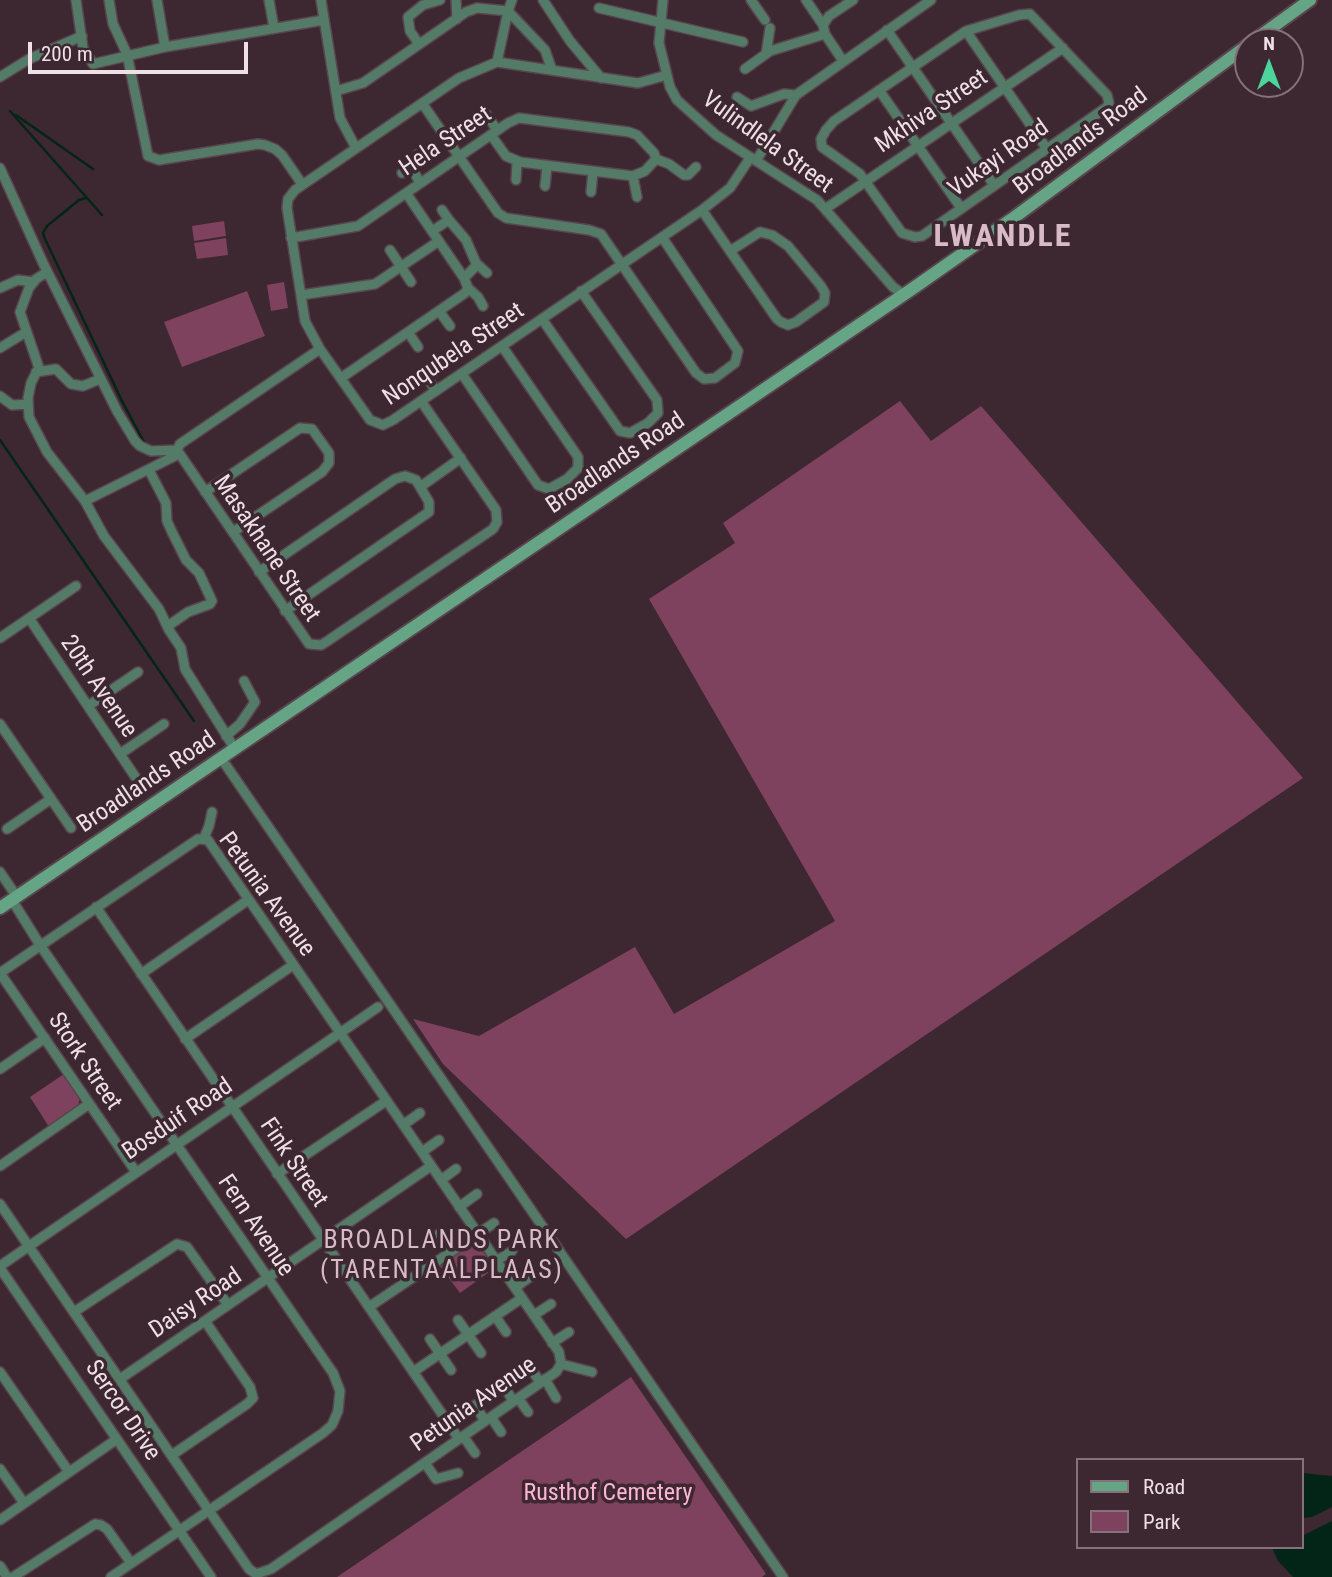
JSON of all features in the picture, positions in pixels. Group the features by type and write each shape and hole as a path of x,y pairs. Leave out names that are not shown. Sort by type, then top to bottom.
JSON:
{"main road":[{"path":"1271,28 1310,0"},
{"name":"Broadlands Road","path":"0,908 1012,219 1234,55"}],"street":[{"path":"76,0 83,48 91,64 127,54 324,20"},
{"path":"108,0 113,24 127,54 145,151 150,158 159,160 265,145 282,155 302,184 468,72 497,62 638,83 667,75"},
{"path":"157,0 165,47"},
{"path":"269,0 274,28"},
{"path":"321,0 340,118 356,148"},
{"path":"419,44 408,25 408,17 423,5 440,0"},
{"path":"456,0 457,19"},
{"path":"497,62 512,0"},
{"path":"543,0 570,41 601,78"},
{"name":"Vulindlela Street","path":"663,0 659,43 677,100 716,135 812,196 893,287 903,294"},
{"path":"751,0 767,24 766,54"},
{"path":"806,0 843,61"},
{"path":"834,0 838,10"},
{"path":"824,30 825,20 853,0"},
{"path":"737,97 751,106 785,94 796,95 931,0"},
{"path":"336,91 363,83 477,8 508,11 545,50 552,70"},
{"path":"599,8 743,42"},
{"name":"Vukayi Road","path":"1030,14 1107,95 1109,103 1104,110 922,236 908,236 898,229 856,169 826,151 822,147 821,139 829,125 966,32 1030,14"},
{"path":"745,69 766,54 824,30"},
{"path":"887,30 994,185"},
{"path":"966,32 1047,149"},
{"path":"0,77 40,54 82,36"},
{"name":"Mkhiva Street","path":"825,209 1063,48"},
{"path":"879,90 961,208"},
{"name":"Nonqubela Street","path":"302,184 290,195 287,204 307,326 366,416 378,424 393,420 462,374 702,210 730,188 796,95"},
{"path":"422,103 501,216 596,231 605,238 696,373 704,379 715,378 735,363 738,351 662,237"},
{"path":"486,114 506,156 517,162 633,176 655,161 669,164 684,175 688,175 696,167"},
{"name":"Hela Street","path":"291,238 358,226 514,119 629,132 637,135 654,153 655,161"},
{"path":"418,154 413,170 420,183"},
{"path":"516,180 517,162"},
{"path":"545,186 547,166"},
{"path":"0,168 47,272 117,411 140,446 151,451 178,452"},
{"path":"402,173 413,170"},
{"path":"591,192 593,172"},
{"path":"633,176 637,197"},
{"path":"406,193 464,278 466,290"},
{"path":"442,210 466,240 476,263 487,273"},
{"path":"702,210 730,251 777,319 784,324 796,322 824,302 825,293 821,286 788,246 772,234 760,232 730,251"},
{"path":"432,231 449,220"},
{"path":"301,296 371,285 439,241"},
{"path":"390,250 411,282"},
{"path":"464,278 476,263"},
{"path":"47,272 34,282 20,312 40,371 31,383 29,417 47,452 85,501 104,536 159,609 181,648 185,669 234,749"},
{"path":"0,288 18,280 34,282"},
{"path":"466,290 474,292 483,306"},
{"path":"341,378 466,290"},
{"path":"542,319 620,431 630,433 648,423 658,413 657,400 582,291"},
{"path":"439,310 450,326"},
{"path":"0,348 26,332"},
{"path":"408,332 418,347"},
{"path":"462,374 538,485 549,489 567,479 578,468 578,457 502,346"},
{"path":"85,501 149,470 178,452 180,444 320,349"},
{"path":"37,372 56,369 71,384 82,386 100,379"},
{"path":"423,371 436,391"},
{"path":"0,396 12,405 28,404"},
{"name":"Masakhane Street","path":"178,452 309,644 321,645 493,529 498,518 496,510 421,401"},
{"path":"205,492 300,428 312,429 329,453 329,463 322,472 233,532"},
{"path":"420,487 461,458"},
{"path":"149,470 166,503 167,521 172,532 186,560 199,573 212,601 211,604 188,612 168,626"},
{"path":"260,572 395,479 410,477 420,487 429,502 429,512 424,517 285,611"},
{"path":"0,638 76,586"},
{"name":"20th Avenue","path":"29,618 136,778"},
{"path":"88,706 138,672"},
{"path":"226,736 240,724 255,702 244,681"},
{"path":"0,724 71,828"},
{"path":"120,754 164,724"},
{"path":"222,758 783,1577"},
{"path":"7,829 51,799"},
{"path":"204,838 212,812"},
{"name":"Petunia Avenue","path":"0,973 198,839 208,840 559,1352 561,1364 556,1372 260,1574 249,1569 0,1204"},
{"name":"Fern Avenue","path":"0,872 40,945 268,1278 336,1380 341,1396 332,1425 323,1433 111,1577"},
{"path":"141,974 248,900"},
{"name":"Fink Street","path":"96,907 413,1373 475,1453"},
{"path":"185,1039 293,965"},
{"name":"Stork Street","path":"0,973 136,1172"},
{"name":"Bosduif Road","path":"0,1267 28,1245 378,1007"},
{"path":"0,1069 45,1038"},
{"path":"277,1174 386,1101"},
{"path":"0,1166 89,1104"},
{"path":"403,1125 420,1113"},
{"path":"422,1152 439,1140"},
{"name":"Daisy Road","path":"120,1379 431,1166"},
{"path":"441,1180 456,1169"},
{"path":"459,1207 477,1194"},
{"path":"369,1307 494,1223"},
{"path":"439,1234 450,1252"},
{"path":"74,1312 177,1244 187,1247 228,1305"},
{"path":"496,1261 512,1251"},
{"name":"Sercor Drive","path":"0,1267 211,1577"},
{"path":"515,1288 531,1276"},
{"path":"413,1373 522,1298"},
{"path":"534,1315 551,1304"},
{"path":"495,1317 506,1332"},
{"path":"458,1320 481,1353"},
{"path":"172,1455 253,1398 250,1387 205,1321"},
{"path":"552,1343 569,1332"},
{"path":"430,1339 451,1370"},
{"path":"561,1364 592,1372"},
{"path":"529,1366 556,1398"},
{"path":"0,1372 69,1472"},
{"path":"503,1384 528,1412"},
{"path":"475,1405 501,1432"},
{"path":"0,1520 117,1439"},
{"path":"425,1463 436,1479 458,1473"},
{"path":"0,1469 24,1503"},
{"path":"13,1577 95,1524 107,1529 131,1563"},
{"path":"0,1566 7,1577"}],"green space":[{"path":"224,221 226,236 194,241 192,226"},
{"path":"226,238 228,255 197,259 194,243"},
{"path":"284,282 288,308 271,311 267,285"},
{"path":"247,291 265,336 182,367 164,322"},
{"path":"900,401 931,441 981,406 1303,778 626,1239 443,1064 413,1019 479,1036 635,947 674,1014 835,921 649,599 735,543 723,523"},
{"path":"64,1074 80,1097 78,1107 49,1127 30,1097"},
{"path":"472,1241 477,1243 495,1268 460,1293 439,1265"},
{"name":"Rusthof Cemetery","path":"631,1377 766,1574 762,1577 337,1577"}],"shaded area":[{"path":"1304,1473 1332,1476 1332,1507 1312,1517 1304,1518"},
{"path":"1332,1521 1332,1577 1293,1577 1278,1561 1273,1549 1304,1549 1304,1535"}],"waterway":[{"path":"10,111 102,215"},
{"path":"16,115 93,169"},
{"path":"86,198 79,200 47,226 43,233 122,401 145,444 152,447"},
{"path":"0,440 194,721"}],"district":[{"name":"LWANDLE","path":"1003,238"},
{"name":"BROADLANDS PARK (TARENTAALPLAAS)","path":"442,1256"}]}
